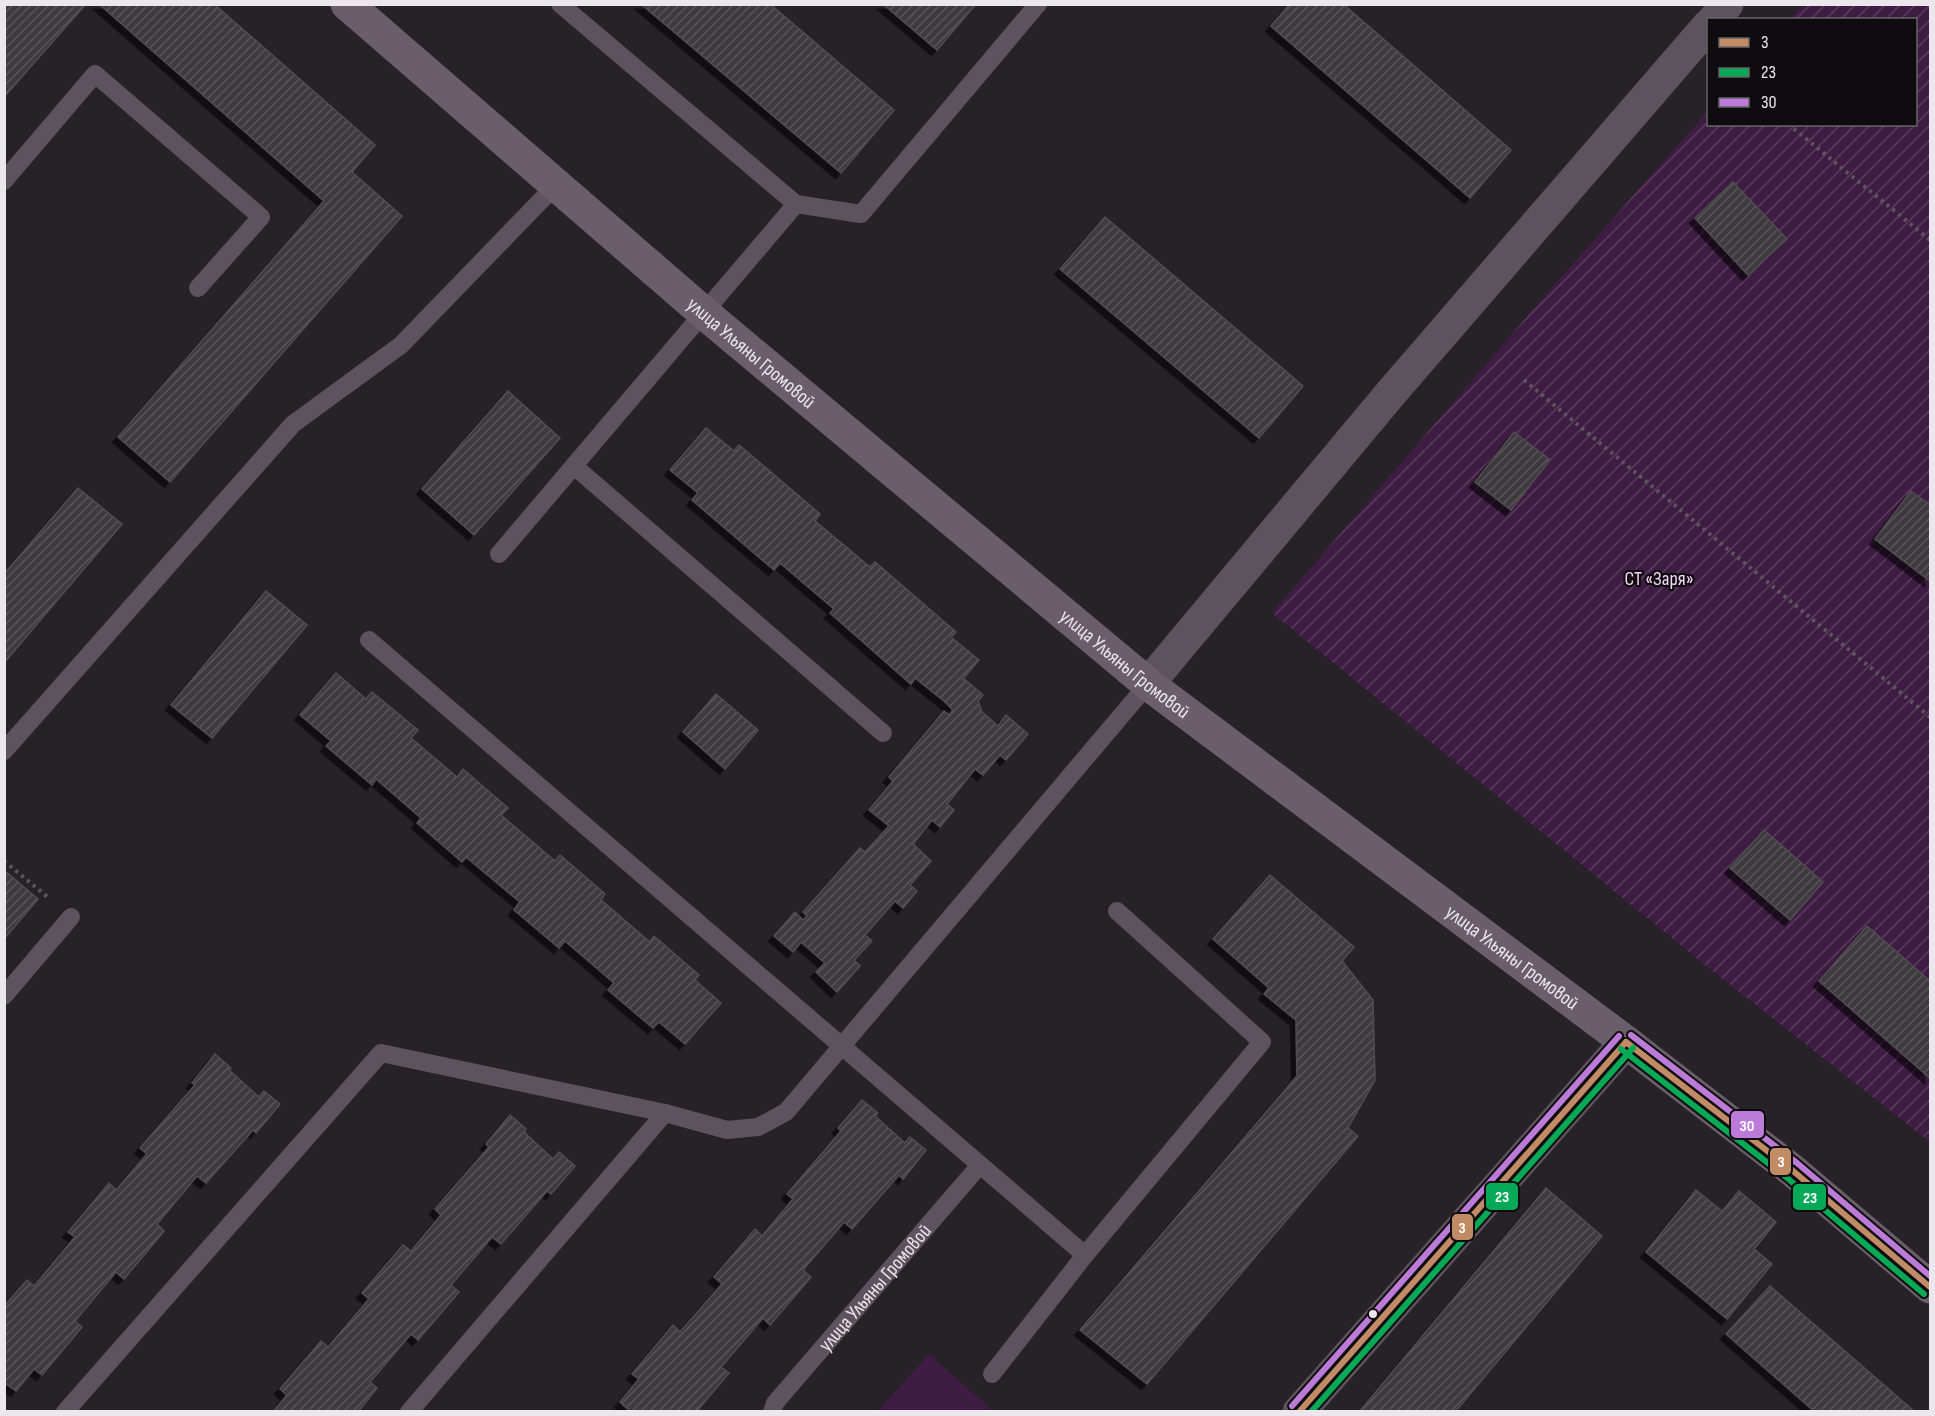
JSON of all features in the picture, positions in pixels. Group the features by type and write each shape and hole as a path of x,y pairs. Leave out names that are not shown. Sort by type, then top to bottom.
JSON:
{"main road":[{"name":"улица Ульяны Громовой","path":"347,4 704,313 1148,684 1626,1042 1792,1170 1930,1287"}],"street":[{"path":"1716,18 1727,4"},
{"path":"1148,684 1391,393 1707,27"},
{"path":"1299,1412 1626,1042"}],"lane":[{"path":"560,4 796,204 861,213 1038,4"},
{"path":"4,181 95,74 261,217 198,288"},
{"path":"4,751 293,424 401,345 555,186"},
{"path":"499,554 796,204"},
{"path":"574,466 883,733"},
{"path":"369,640 1085,1255"},
{"path":"65,1412 381,1053 665,1113 727,1130 758,1127 786,1112 1148,684"},
{"path":"992,1374 1085,1255 1262,1042 1117,911"},
{"path":"4,996 71,918"},
{"path":"409,1412 665,1113"},
{"name":"улица Ульяны Громовой","path":"772,1412 775,1403 980,1165"}],"path":[{"path":"1790,126 1930,240"},
{"path":"1524,380 1930,717"},
{"path":"4,861 71,918"}],"green space":[{"name":"СТ «Заря»","path":"1803,5 1930,5 1930,1142 1710,969 1272,613 1555,284 1707,112 1707,126 1917,126 1917,18 1791,18"},
{"path":"929,1354 993,1411 878,1411"}],"building":[{"path":"4,4 86,4 4,97"},
{"path":"99,4 214,4 375,145 352,172 402,216 170,482 118,437 324,201"},
{"path":"641,4 770,4 894,110 841,173"},
{"path":"883,4 976,4 937,50"},
{"path":"1290,4 1343,4 1511,150 1470,198 1271,26"},
{"path":"1733,182 1787,239 1748,275 1695,218"},
{"path":"1105,217 1303,386 1259,438 1060,269"},
{"path":"508,391 560,438 474,535 422,489"},
{"path":"706,428 734,451 739,445 820,514 815,521 870,567 875,562 956,632 951,637 979,660 962,680 964,679 983,695 978,701 982,712 998,726 1006,715 1028,734 1006,760 1000,755 983,775 975,769 947,804 954,810 940,827 932,820 913,844 931,861 910,885 917,891 903,908 895,901 865,935 872,941 854,960 860,966 837,992 816,972 825,963 801,942 793,952 774,936 795,912 803,920 807,916 803,912 860,848 865,852 889,826 869,810 893,781 889,777 944,711 949,715 953,710 915,678 911,684 830,613 834,609 780,563 774,570 692,500 698,493 670,470"},
{"path":"1514,432 1550,460 1511,510 1475,482"},
{"path":"78,488 122,524 4,663 4,574"},
{"path":"1911,491 1930,505 1930,581 1875,539"},
{"path":"266,591 307,625 212,738 171,705"},
{"path":"336,673 366,699 372,692 418,730 411,738 457,777 463,769 508,808 501,815 555,861 560,855 605,894 601,900 650,942 654,936 699,975 695,980 721,1003 685,1044 659,1022 653,1028 608,990 614,983 565,941 559,948 514,910 520,902 466,857 462,862 417,823 421,818 376,779 372,785 326,746 331,741 300,715"},
{"path":"716,694 758,730 725,769 683,732"},
{"path":"1764,830 1823,882 1790,920 1730,868"},
{"path":"4,870 38,899 4,939"},
{"path":"1270,875 1354,947 1342,961 1373,1000 1375,1080 1348,1128 1358,1136 1147,1384 1080,1330 1297,1076 1296,1020 1264,994 1269,988 1213,939"},
{"path":"1867,926 1930,981 1930,1078 1819,981"},
{"path":"215,1054 259,1097 264,1091 280,1104 256,1133 253,1130 206,1183 197,1176 157,1224 164,1231 124,1279 116,1272 75,1321 82,1327 42,1375 34,1369 16,1391 4,1382 4,1306 27,1280 34,1286 75,1237 68,1232 109,1183 116,1190 147,1154 140,1148 195,1085 192,1083"},
{"path":"862,1100 878,1113 875,1116 905,1143 910,1137 926,1150 903,1179 899,1175 852,1229 844,1222 803,1270 811,1277 770,1325 763,1318 721,1367 729,1373 696,1412 631,1412 620,1402 639,1379 632,1374 673,1325 680,1332 722,1284 714,1277 755,1229 762,1236 793,1199 787,1194 841,1131 838,1128"},
{"path":"510,1115 526,1129 524,1132 553,1159 559,1152 575,1166 551,1194 547,1191 501,1244 492,1237 451,1285 459,1292 418,1340 411,1334 370,1382 377,1388 358,1412 273,1412 287,1395 280,1389 321,1341 328,1347 369,1299 362,1293 403,1245 411,1251 441,1215 435,1209 489,1147 486,1144"},
{"path":"1546,1188 1602,1236 1583,1259 1455,1412 1359,1412"},
{"path":"1696,1190 1722,1211 1739,1191 1776,1222 1754,1249 1772,1264 1727,1319 1646,1252"},
{"path":"1770,1286 1915,1412 1815,1412 1726,1334"}],"transit line":[{"name":"30","path":"1631,1035 1797,1163 1930,1276"},
{"name":"30","path":"1292,1406 1619,1036"},
{"name":"3","path":"1626,1042 1792,1170 1930,1287"},
{"name":"3","path":"1299,1412 1626,1042"},
{"name":"23","path":"1311,1412 1633,1048"},
{"name":"23","path":"1621,1049 1786,1177 1924,1294"}]}
